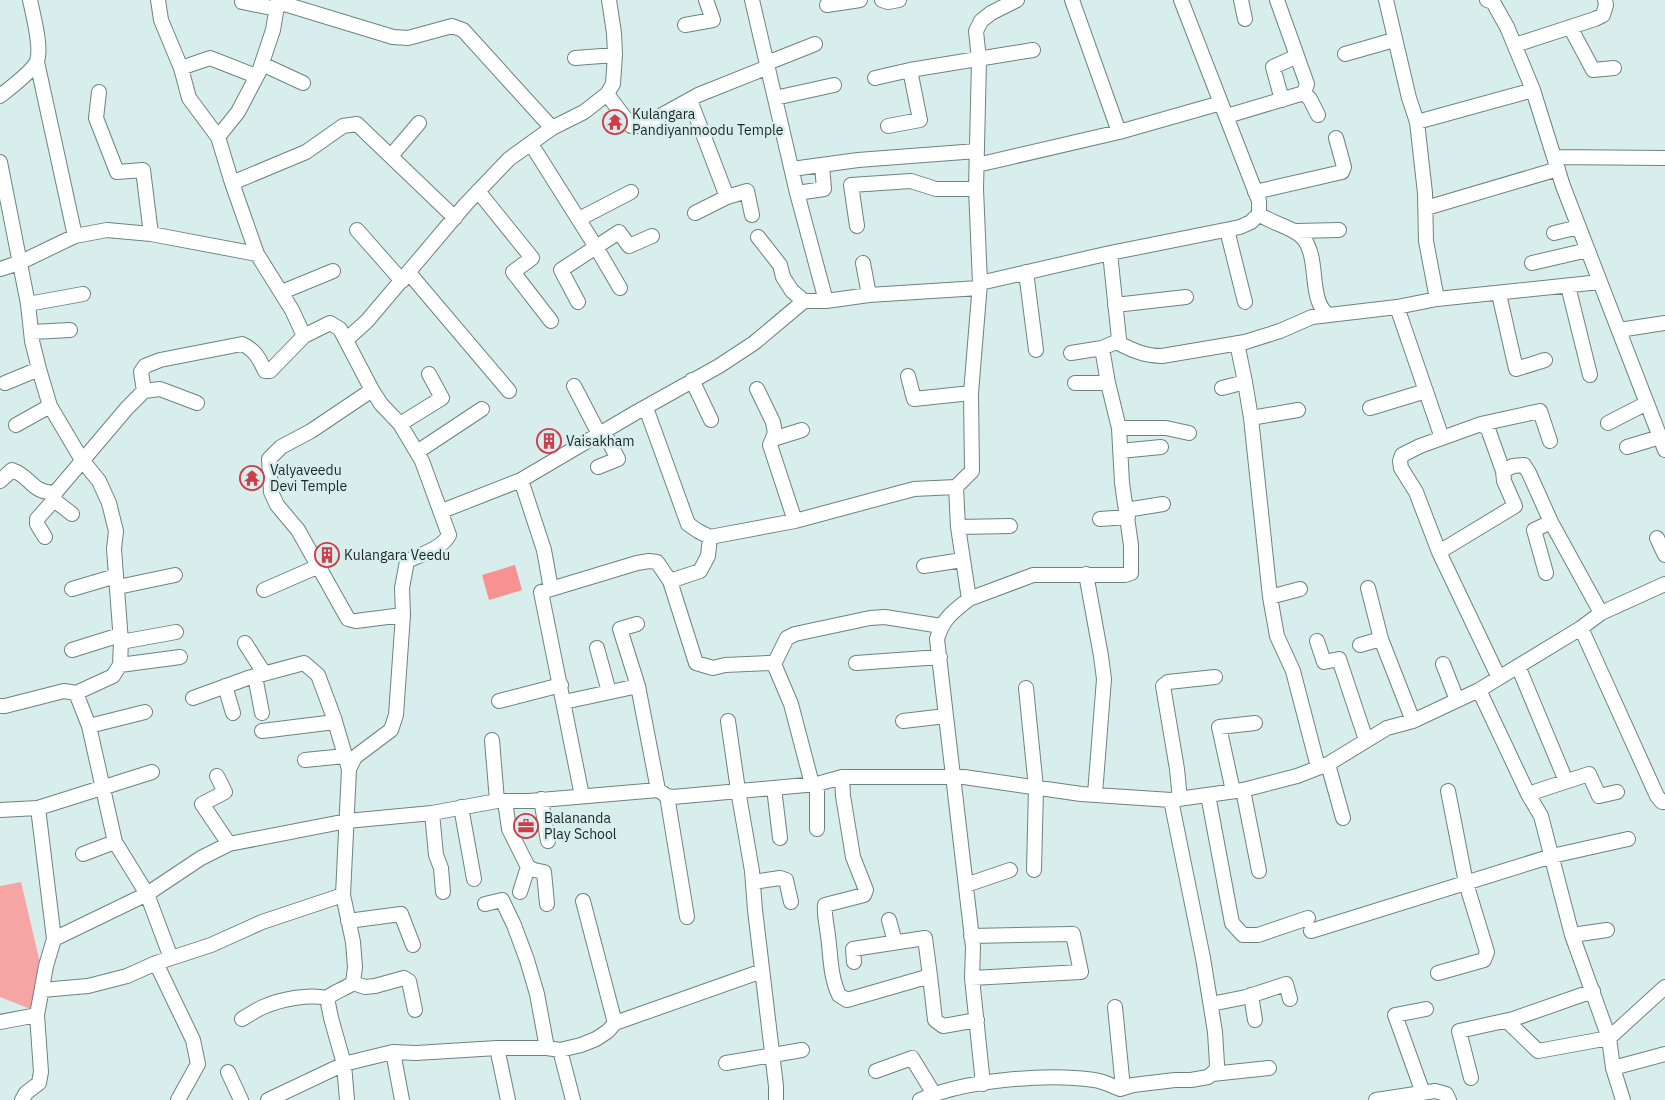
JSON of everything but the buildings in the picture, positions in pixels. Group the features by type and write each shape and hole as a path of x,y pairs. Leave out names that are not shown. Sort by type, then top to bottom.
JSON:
{"street":[{"path":"30,0 38,39 37,62 75,236"},
{"path":"158,0 161,20 181,68 189,98 218,137 232,183 258,254 282,292 304,336"},
{"path":"346,340 367,321 478,191 509,160 552,128 584,112 607,94 613,84 615,55 609,0"},
{"path":"685,24 713,20 706,0"},
{"path":"752,0 797,193 826,301"},
{"path":"827,5 860,0"},
{"path":"882,0 888,2 899,0"},
{"path":"646,408 688,524 710,536 795,521 914,488 956,487 972,471 971,393 980,285 976,189 979,60 976,31 981,20 1017,0"},
{"path":"1072,0 1119,132"},
{"path":"758,237 780,265 783,277 792,292 804,301 826,301 869,295 980,285 1026,272 1110,253 1227,230 1251,222 1259,214 1259,202 1181,0"},
{"path":"1241,0 1245,19"},
{"path":"1278,0 1307,84 1304,93"},
{"path":"1386,0 1408,98 1417,122 1426,208 1426,241 1438,299"},
{"path":"1487,0 1492,2 1498,10 1515,45 1533,90 1556,163 1662,444 1627,447"},
{"path":"1515,45 1595,19 1603,15 1606,5 1605,0"},
{"path":"242,2 278,3 393,36 408,38 452,26 463,30 552,128"},
{"path":"218,137 238,112 259,70 273,30 278,3"},
{"path":"1570,27 1593,70 1614,68"},
{"path":"1345,54 1394,40"},
{"path":"607,94 631,126 642,126 690,100 815,44"},
{"path":"875,78 910,70 1033,50"},
{"path":"575,58 615,55"},
{"path":"181,68 210,58 303,83"},
{"path":"1282,100 1273,67 1293,58"},
{"path":"0,96 17,84 37,62"},
{"path":"888,126 920,120 910,70"},
{"path":"775,98 834,85"},
{"path":"1417,122 1533,90"},
{"path":"98,92 96,118 117,172 144,170 151,234"},
{"path":"1227,116 1304,93"},
{"path":"1304,93 1310,99 1318,115"},
{"path":"690,100 727,197"},
{"path":"792,169 858,160 977,158 1119,132 1221,102"},
{"path":"391,156 420,123"},
{"path":"232,183 306,152 342,126 357,124 455,218"},
{"path":"1255,192 1342,172 1344,167 1336,138"},
{"path":"531,144 620,288"},
{"path":"1426,208 1556,163 1665,158"},
{"path":"0,162 28,304 32,341 38,369 50,406 82,460 99,481 109,503 116,531 114,549 121,639 120,665 113,676 76,693 64,691 0,706"},
{"path":"797,193 824,189 822,165"},
{"path":"857,226 851,185 911,181 936,189 976,189"},
{"path":"478,191 532,258 513,272 551,321"},
{"path":"695,213 727,197 746,191 752,215"},
{"path":"579,219 631,192"},
{"path":"1259,214 1270,222 1296,231 1339,230"},
{"path":"1554,234 1579,226"},
{"path":"0,269 19,263 75,236 107,230 151,234 258,254"},
{"path":"357,230 406,277 509,391"},
{"path":"1227,230 1245,302"},
{"path":"1296,231 1304,239 1310,253 1319,305 1327,314"},
{"path":"578,302 562,270 619,232 629,246 652,236"},
{"path":"1532,263 1588,250"},
{"path":"1071,353 1102,348 1116,342 1119,338 1110,253"},
{"path":"863,263 869,295"},
{"path":"282,292 332,271"},
{"path":"1026,272 1036,350"},
{"path":"1116,342 1138,354 1162,356 1237,343 1280,331 1312,317 1327,314 1397,307 1438,299 1600,282"},
{"path":"1568,286 1590,375"},
{"path":"28,304 83,294"},
{"path":"1499,294 1516,369 1545,360"},
{"path":"1115,305 1186,297"},
{"path":"442,510 521,480 719,366 754,343 804,301"},
{"path":"1397,307 1442,438"},
{"path":"144,391 141,372 145,366 160,360 242,344 252,348 265,370 270,371 304,336 330,323 340,329 372,390 381,404 400,424 422,461 442,510 449,535 447,540 407,561 402,588 403,615 396,715 391,730 347,762 305,760"},
{"path":"1619,330 1665,323"},
{"path":"32,332 70,330"},
{"path":"1237,343 1251,418 1276,636 1293,671 1323,765 1343,818"},
{"path":"983,1084 972,978 971,936 966,885 937,638 941,626 948,615 969,599 1034,575 1125,575 1131,572 1132,558 1119,428 1102,348"},
{"path":"5,383 38,369"},
{"path":"400,424 442,398 429,374"},
{"path":"908,376 914,399 971,393"},
{"path":"692,380 711,420"},
{"path":"1075,382 1108,383"},
{"path":"1222,388 1244,382"},
{"path":"574,386 618,459 598,467"},
{"path":"45,537 37,524 36,518 82,460 144,391 160,389 197,403"},
{"path":"757,389 773,422 775,433 770,445 795,521"},
{"path":"372,390 310,431 281,447 268,459 271,492 277,505 298,530 348,619 356,620 403,615"},
{"path":"1370,408 1426,391"},
{"path":"1608,423 1647,403"},
{"path":"16,425 50,406"},
{"path":"417,452 482,408"},
{"path":"1251,418 1298,410"},
{"path":"1499,678 1439,552 1416,492 1401,468 1400,461 1402,455 1420,446 1481,424 1540,411 1550,442"},
{"path":"1439,552 1515,506 1504,481 1503,471 1488,429 1481,424"},
{"path":"1119,428 1166,428 1189,433"},
{"path":"773,439 802,430"},
{"path":"1120,451 1161,447"},
{"path":"1503,471 1513,466 1524,465 1551,522 1601,613"},
{"path":"0,481 12,470 21,473 32,486 54,497 72,514"},
{"path":"521,480 544,550 551,589"},
{"path":"956,487 958,527 969,599"},
{"path":"1100,519 1162,504"},
{"path":"1546,574 1534,530 1551,522"},
{"path":"958,527 1010,526"},
{"path":"670,581 700,571 708,556 710,536"},
{"path":"1657,538 1665,556"},
{"path":"924,566 962,560"},
{"path":"582,796 541,592 649,561 657,562 670,581 696,663 713,668 725,665 774,664"},
{"path":"264,590 319,566"},
{"path":"1086,574 1104,679 1095,794"},
{"path":"72,589 117,581 175,575"},
{"path":"54,939 147,894 201,858 229,844 347,821 432,813 501,801 663,793 673,797 814,784 842,777 953,776 1081,794 1175,800 1238,790 1297,776 1323,765 1387,728 1413,721 1479,690 1581,628 1601,613 1665,584"},
{"path":"1368,588 1381,639 1413,721"},
{"path":"1270,596 1300,589"},
{"path":"817,829 814,784 791,704 774,664 787,638 795,634 870,618 885,617 941,626"},
{"path":"638,624 620,629 638,686 663,793 687,916"},
{"path":"1581,628 1657,796 1662,802 1665,802"},
{"path":"72,650 121,639 176,632"},
{"path":"1360,645 1381,639"},
{"path":"1318,641 1324,662 1339,659 1366,740"},
{"path":"245,643 260,674 262,712"},
{"path":"597,648 608,692"},
{"path":"856,664 940,656"},
{"path":"120,665 180,657"},
{"path":"193,698 260,674 304,663 318,675 347,762 347,821 343,895 353,942 355,967 353,983 334,992 327,998"},
{"path":"1443,664 1457,700"},
{"path":"1518,666 1566,781"},
{"path":"920,1100 934,1094 1021,1078 1096,1080 1120,1089 1167,1080 1191,1080 1208,1077 1216,1070 1218,1064 1215,1032 1175,800 1177,769 1163,686 1168,682 1215,677"},
{"path":"499,701 560,685"},
{"path":"225,686 233,713"},
{"path":"564,702 638,686"},
{"path":"1026,688 1036,788 1034,870"},
{"path":"1479,690 1528,794 1542,816 1572,935 1594,991 1609,1038 1613,1068 1623,1100"},
{"path":"76,693 90,726 102,789 115,842 147,894 171,958"},
{"path":"90,726 145,712"},
{"path":"903,721 946,716"},
{"path":"728,721 753,882 773,1055 776,1100"},
{"path":"262,731 335,722"},
{"path":"1255,723 1219,727 1259,871"},
{"path":"492,740 501,801 509,829 528,867 544,872 547,904"},
{"path":"0,810 38,808 152,772"},
{"path":"1528,794 1589,774 1600,796 1617,792"},
{"path":"217,776 225,792 202,804 229,844"},
{"path":"842,777 843,796 853,857 866,890 864,895 825,905 824,914 835,987 839,996 847,1000 930,976"},
{"path":"774,788 780,838"},
{"path":"1438,973 1484,960 1487,952 1466,883 1448,791"},
{"path":"1208,795 1232,923 1243,935 1258,935 1309,925 1466,883 1552,856 1628,839"},
{"path":"541,799 548,840"},
{"path":"461,807 474,879"},
{"path":"22,1100 26,1093 39,1082 41,1072 37,1015 46,966 54,939 38,808"},
{"path":"432,813 436,855 440,868 443,892"},
{"path":"83,854 115,842"},
{"path":"520,892 528,867"},
{"path":"966,885 1010,870"},
{"path":"753,882 780,878 786,880 791,902"},
{"path":"42,990 88,986 127,976 171,958 211,945 262,922 343,895"},
{"path":"485,904 502,900 514,925 553,1049 573,1100"},
{"path":"583,901 616,1023"},
{"path":"348,920 401,914 413,945"},
{"path":"889,920 895,942"},
{"path":"1572,935 1607,930"},
{"path":"971,936 1073,934 1081,972 972,978"},
{"path":"854,962 853,949 925,938 935,1020 943,1026 977,1020"},
{"path":"156,964 193,1040 198,1064 178,1100"},
{"path":"268,1100 344,1064 393,1052 416,1053 497,1048 553,1049 581,1046 608,1032 616,1023 762,971"},
{"path":"353,983 365,988 404,978 409,981 415,1010"},
{"path":"1210,1004 1251,995 1286,984 1290,999"},
{"path":"1507,1021 1538,1051 1609,1038 1665,987"},
{"path":"1471,1078 1459,1031 1507,1021 1594,991"},
{"path":"242,1019 264,1006 292,999 313,995 327,998"},
{"path":"1251,995 1255,1020"},
{"path":"327,998 344,1064 347,1100"},
{"path":"1115,1007 1123,1088"},
{"path":"1419,1096 1395,1015 1426,1010"},
{"path":"0,1022 37,1015"},
{"path":"497,1048 508,1100"},
{"path":"726,1063 802,1050"},
{"path":"393,1052 402,1100"},
{"path":"1613,1068 1665,1054"},
{"path":"876,1071 912,1058 934,1094"},
{"path":"1212,1074 1269,1068"},
{"path":"228,1072 241,1100"},
{"path":"1376,1100 1419,1096 1435,1091 1446,1094 1449,1100"}],"shaded area":[{"path":"515,565 522,590 489,600 482,575"},
{"path":"21,882 41,967 33,1010 0,997 0,886"}],"place":[{"name":"Kulangara Pandiyanmoodu Temple","path":"615,122"},
{"name":"Vaisakham","path":"549,441"},
{"name":"Valyaveedu Devi Temple","path":"252,478"},
{"name":"Kulangara Veedu","path":"327,555"},
{"name":"Balananda Play School","path":"526,826"}]}
